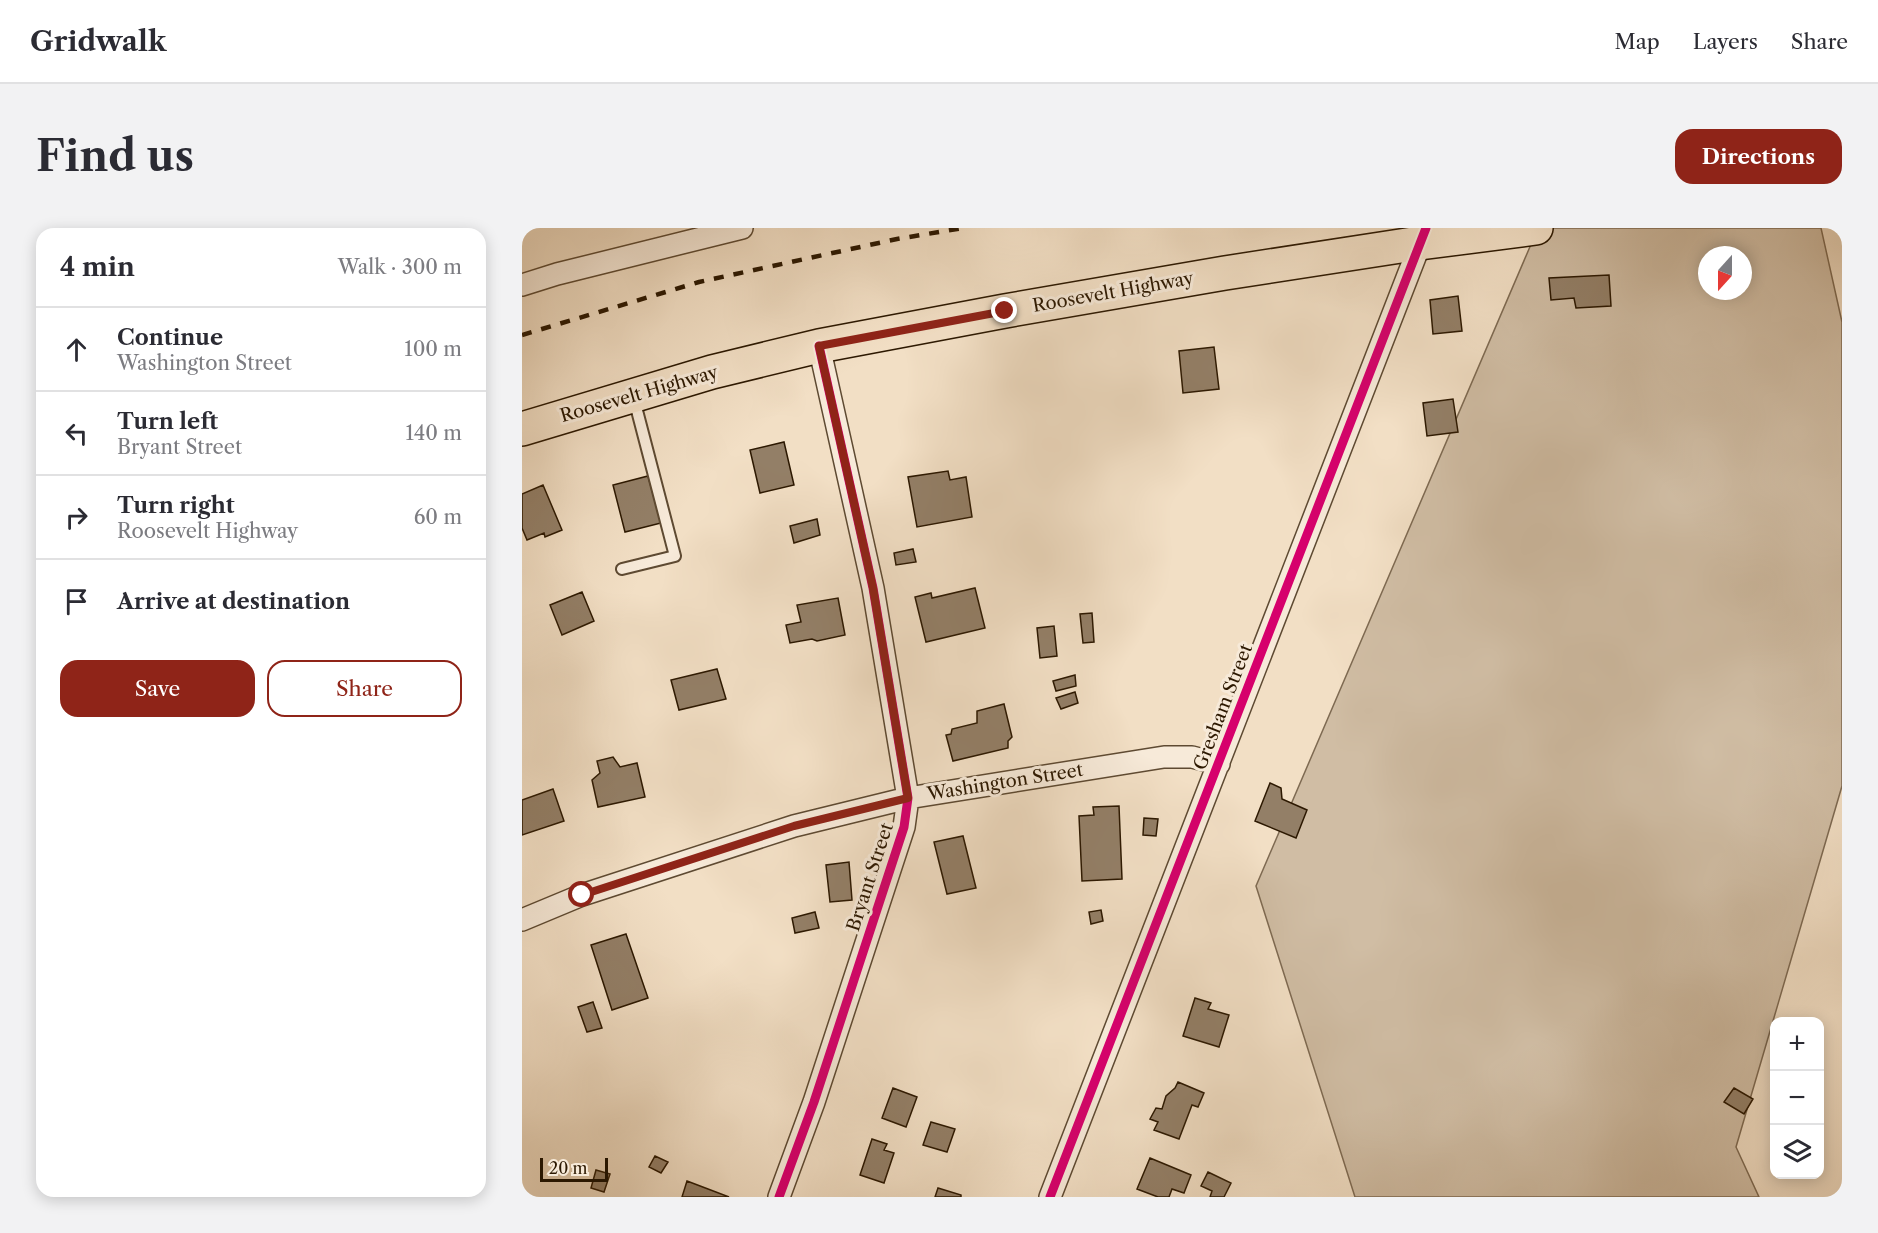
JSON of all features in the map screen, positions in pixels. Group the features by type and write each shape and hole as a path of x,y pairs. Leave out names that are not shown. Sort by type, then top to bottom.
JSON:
{"main road":[{"name":"Roosevelt Highway","path":"522,429 712,372 819,346 1423,235 1536,228"}],"street":[{"path":"522,285 557,274 742,228"},
{"name":"Gresham Street","path":"1050,1197 1423,235"},
{"name":"Bryant Street","path":"778,1197 814,1102 901,838 908,798 873,588 819,346"},
{"name":"Washington Street","path":"522,920 582,895 794,826 908,798 1164,757 1192,757 1219,764"}],"lane":[{"path":"622,569 675,556 633,396"}],"shaded area":[{"path":"1538,228 1821,228 1842,322 1842,786 1774,1017 1770,1017 1770,1031 1736,1147 1759,1197 1355,1197 1256,886"}],"building":[{"path":"1609,275 1611,306 1576,308 1574,298 1551,300 1549,278"},
{"path":"1458,296 1462,331 1433,334 1430,300"},
{"path":"1214,347 1219,389 1183,393 1179,351"},
{"path":"1453,399 1458,432 1427,436 1423,403"},
{"path":"784,442 794,485 760,493 750,450"},
{"path":"948,471 950,480 966,477 972,517 917,527 908,477"},
{"path":"648,476 661,523 625,532 613,485"},
{"path":"543,485 562,530 545,537 544,533 527,540 522,528 522,494"},
{"path":"817,519 820,535 794,543 790,526"},
{"path":"913,549 916,562 896,565 894,553"},
{"path":"975,588 985,628 926,642 915,597 931,593 932,598"},
{"path":"582,592 594,621 562,635 550,605"},
{"path":"838,598 845,635 817,641 812,639 790,643 786,625 801,622 797,605"},
{"path":"1092,613 1094,642 1083,643 1080,614"},
{"path":"1054,626 1057,656 1040,658 1037,628"},
{"path":"717,669 726,699 679,710 671,680"},
{"path":"1075,675 1076,686 1056,691 1053,681"},
{"path":"1075,692 1078,703 1061,709 1056,698"},
{"path":"1004,704 1012,737 1008,741 1008,748 953,761 946,735 951,734 952,729 977,723 977,711"},
{"path":"613,757 620,767 637,763 645,797 598,807 592,780 600,773 597,761"},
{"path":"1270,783 1281,788 1282,799 1307,810 1296,838 1255,821"},
{"path":"553,789 564,821 522,835 522,800"},
{"path":"1119,806 1122,879 1082,881 1079,816 1094,815 1093,807"},
{"path":"1144,818 1158,819 1156,836 1143,835"},
{"path":"963,836 976,888 947,894 934,842"},
{"path":"849,862 852,900 830,902 826,865"},
{"path":"1101,910 1103,921 1091,924 1089,912"},
{"path":"815,912 819,928 795,933 792,918"},
{"path":"626,934 648,998 612,1010 591,945"},
{"path":"1195,998 1211,1003 1208,1009 1229,1015 1219,1047 1183,1036"},
{"path":"593,1002 602,1028 587,1032 578,1007"},
{"path":"1178,1082 1204,1093 1198,1107 1192,1105 1179,1139 1154,1130 1158,1122 1150,1119 1156,1108 1162,1109 1166,1096"},
{"path":"893,1088 917,1097 906,1127 882,1118"},
{"path":"1734,1088 1753,1099 1744,1114 1724,1102"},
{"path":"931,1122 955,1129 947,1152 923,1145"},
{"path":"872,1139 887,1144 884,1150 894,1153 884,1183 860,1175"},
{"path":"655,1156 668,1162 661,1173 649,1167"},
{"path":"1150,1158 1191,1175 1184,1193 1172,1189 1169,1197 1158,1197 1137,1189"},
{"path":"596,1170 610,1174 604,1192 591,1188"},
{"path":"1208,1172 1231,1183 1224,1197 1210,1197 1212,1191 1201,1186"},
{"path":"687,1181 729,1197 682,1197"},
{"path":"938,1188 961,1195 961,1197 935,1197"}],"railway":[{"path":"522,335 699,282 897,239 963,228"}],"cycle path":[{"path":"1050,1197 1426,228"},
{"path":"779,1197 814,1102 904,827 908,798 873,588 819,346"}],"route":[{"path":"582,895 794,826 908,798 873,588 819,346 1005,311"}]}
